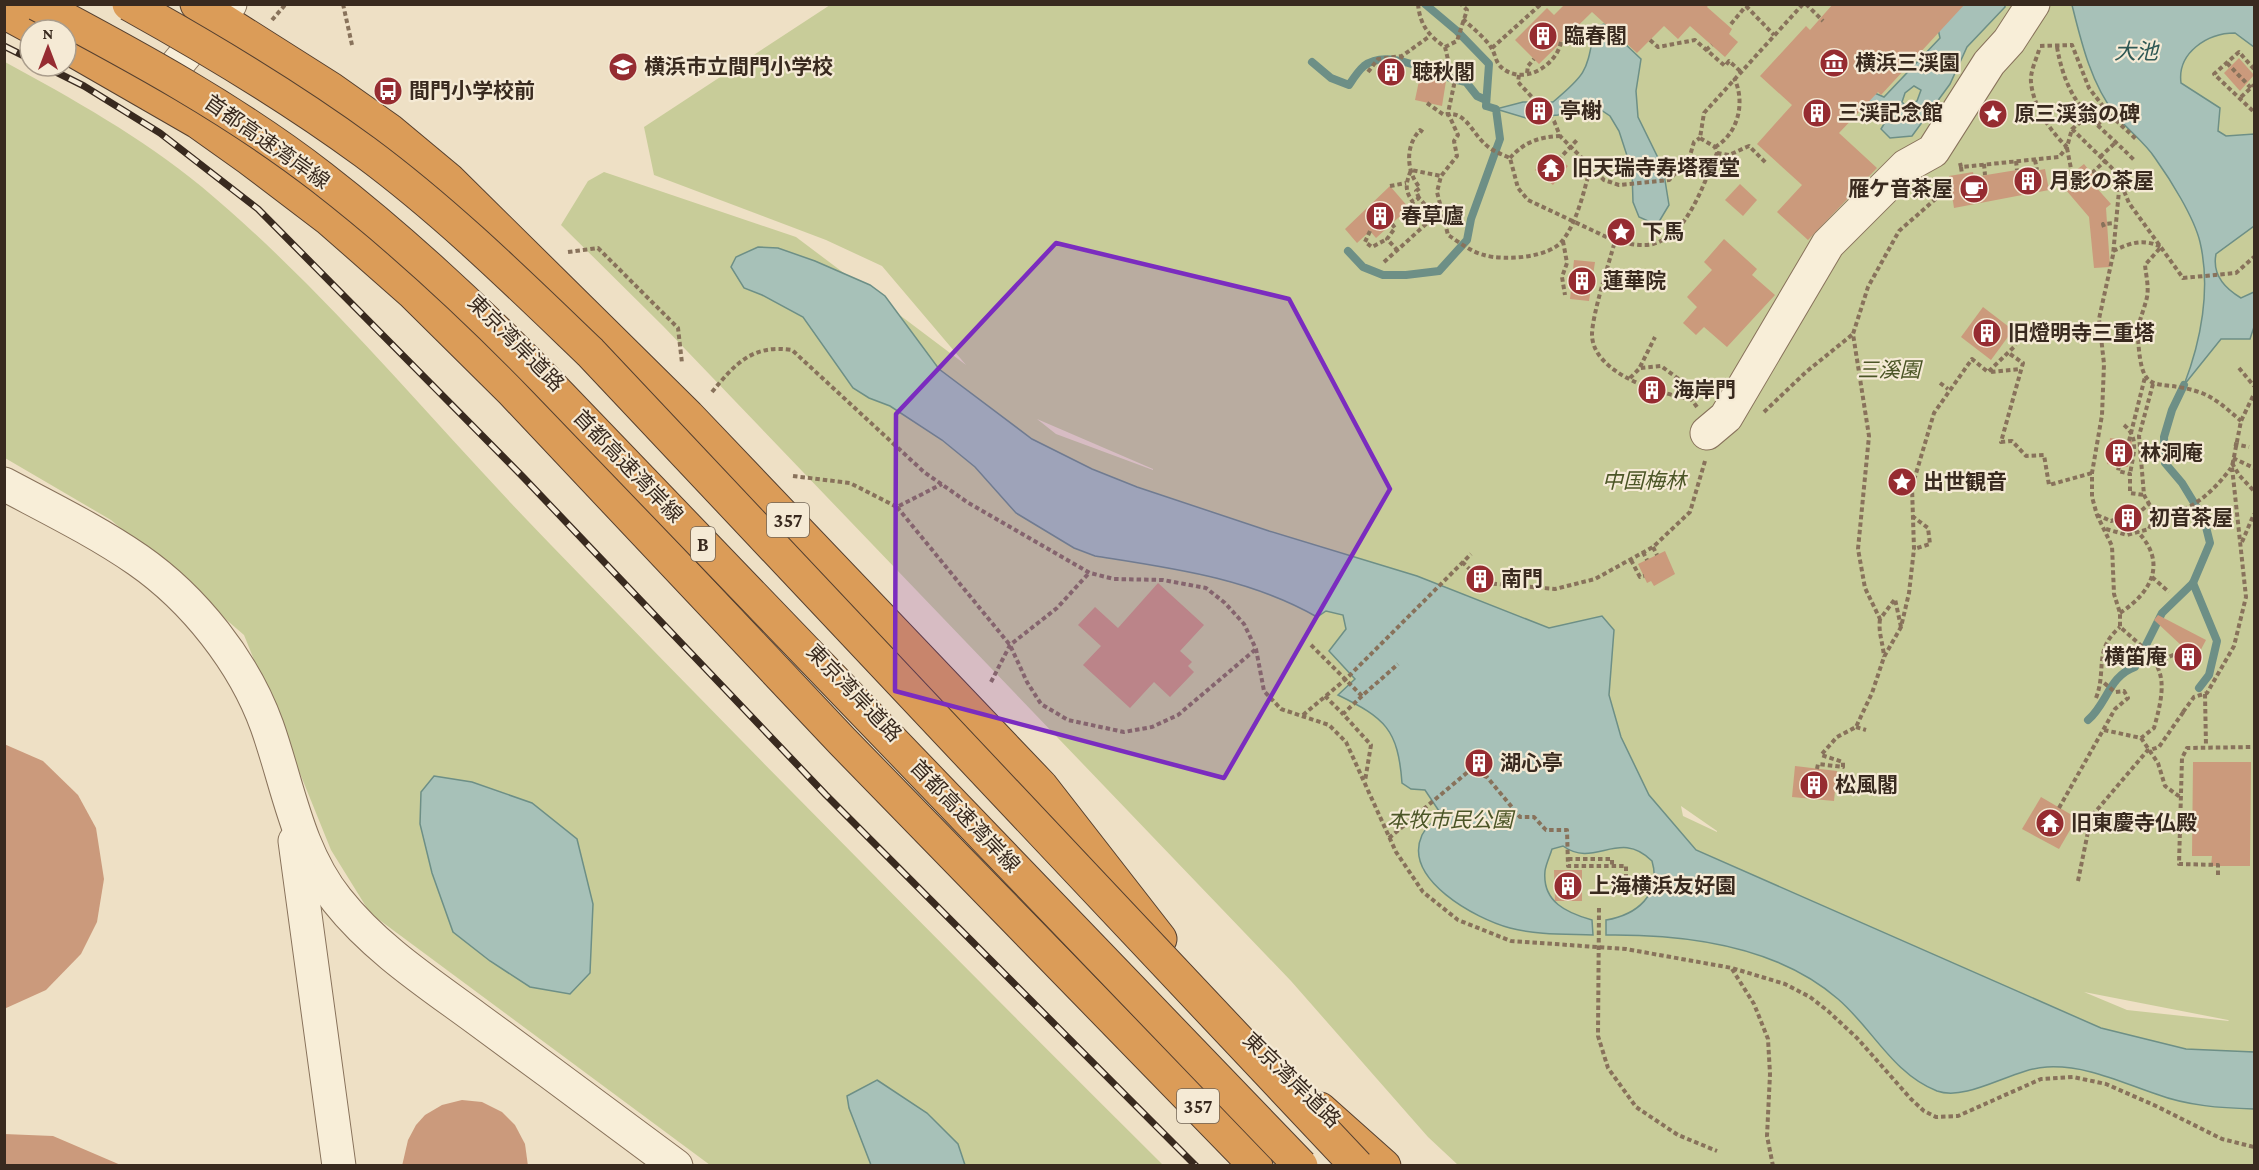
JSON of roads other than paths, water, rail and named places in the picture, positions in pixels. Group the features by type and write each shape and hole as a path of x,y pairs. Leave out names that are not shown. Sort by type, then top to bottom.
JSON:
{"highway":[{"name":"首都高速湾岸線","path":"37,4 156,68 248,125 320,176 443,280 553,388 1301,1166"},
{"name":"東京湾岸道路","path":"48,4 184,77 318,165 424,253 501,326 943,785 1140,1046"},
{"name":"東京湾岸道路","path":"114,4 178,38 460,241 585,359 672,453 1202,993 1315,1104 1384,1166"},
{"name":"首都高速湾岸線","path":"129,4 226,60 366,153 436,210 514,279 590,352 1357,1166"},
{"name":"東京湾岸道路","path":"215,8 360,110 448,180 688,416 1041,786 1202,993"},
{"path":"4,12 18,20"},
{"name":"東京湾岸道路","path":"78,53 198,122 312,206 412,292 511,390 842,741 1256,1166"}],"street":[{"path":"1707,433 1726,417 1828,244 1906,166 1947,150 1989,63 2009,41 2033,4"},
{"path":"152,95 215,8"},
{"path":"4,484 100,536 140,562 205,623 227,650 252,692 267,726 291,807 315,864 335,898 366,933 430,984 676,1166"},
{"path":"291,807 339,1166"}],"water":[{"path":"1933,5 2005,5 1967,47 1950,84 1912,136 1890,138 1881,129 1887,119 1882,111 1873,113 1862,99 1863,88 1884,97 1940,38","holes":["1914,86 1921,90 1917,101 1907,107 1902,102 1905,93"]},
{"name":"大池","path":"2072,5 2254,5 2254,47 2235,33 2214,37 2196,47 2189,54 2181,72 2181,83 2220,108 2218,131 2226,136 2254,134 2254,226 2216,254 2215,261 2218,274 2229,290 2241,298 2254,292 2254,327 2250,339 2221,339 2184,385 2195,351 2202,315 2205,278 2200,242 2187,210 2168,176 2151,152 2115,114 2099,89 2088,62"},
{"path":"1604,24 1641,59 1636,91 1638,117 1663,168 1669,205 1657,225 1639,217 1633,202 1632,171 1619,131 1610,116 1595,106 1584,103 1571,105 1558,115 1526,118 1496,109 1523,102 1553,102 1580,77 1587,62 1595,27"},
{"path":"758,247 778,248 870,285 885,296 939,369 1032,439 1092,469 1137,487 1269,531 1417,576 1549,628 1602,616 1614,630 1609,695 1621,737 1649,795 1696,850 2101,1028 2186,1049 2254,1052 2254,1109 2192,1104 2103,1075 2061,1067 2034,1069 1963,1092 1937,1091 1908,1074 1895,1062 1838,999 1787,966 1728,946 1667,937 1606,935 1606,920 1636,908 1650,893 1653,884 1652,861 1640,852 1629,848 1586,853 1575,852 1563,846 1552,849 1545,871 1548,891 1565,910 1592,920 1593,935 1531,932 1510,928 1479,916 1446,895 1432,881 1423,867 1419,851 1422,835 1441,814 1425,790 1411,789 1402,783 1397,750 1386,727 1367,711 1338,695 1355,679 1329,651 1346,629 1343,615 1326,611 1317,617 1264,593 1209,576 1095,556 1074,548 1016,513 975,467 942,440 890,406 869,398 853,388 803,317 744,288 731,267 736,257"},
{"path":"434,776 472,782 532,803 577,839 593,904 590,973 570,994 530,987 490,961 453,932 432,873 420,824 421,792"},
{"path":"877,1080 927,1113 958,1144 965,1165 871,1165 849,1108 847,1096"}],"waterway":[{"path":"1348,251 1363,267 1383,275 1439,271 1467,240 1471,219 1500,139 1496,109 1486,106 1489,64 1457,31 1425,4"},
{"path":"1312,62 1331,78 1349,85 1364,66 1387,59 1401,61 1466,82 1477,96 1486,100"},
{"path":"2088,720 2119,677 2135,667 2162,613 2193,583 2210,543 2204,519 2182,483 2165,463 2164,437 2172,410 2184,385"},
{"path":"2193,583 2217,641 2209,675 2199,688"}],"railway":[{"path":"4,46 18,53"},
{"path":"68,78 160,133 258,209 524,478 826,795 1196,1166"}],"place":[{"name":"臨春閣","path":"1543,36"},
{"name":"横浜三渓園","path":"1834,63"},
{"name":"横浜市立間門小学校","path":"623,67"},
{"name":"聴秋閣","path":"1391,72"},
{"name":"間門小学校前","path":"388,91"},
{"name":"亭榭","path":"1539,111"},
{"name":"三渓記念館","path":"1817,113"},
{"name":"原三渓翁の碑","path":"1993,114"},
{"name":"旧天瑞寺寿塔覆堂","path":"1551,168"},
{"name":"月影の茶屋","path":"2028,181"},
{"name":"雁ケ音茶屋","path":"1974,189"},
{"name":"春草廬","path":"1380,216"},
{"name":"下馬","path":"1621,232"},
{"name":"蓮華院","path":"1582,281"},
{"name":"旧燈明寺三重塔","path":"1987,333"},
{"name":"海岸門","path":"1652,390"},
{"name":"林洞庵","path":"2119,453"},
{"name":"出世観音","path":"1902,482"},
{"name":"初音茶屋","path":"2128,518"},
{"name":"南門","path":"1480,579"},
{"name":"横笛庵","path":"2188,657"},
{"name":"湖心亭","path":"1479,763"},
{"name":"松風閣","path":"1814,785"},
{"name":"旧東慶寺仏殿","path":"2050,823"},
{"name":"上海横浜友好園","path":"1568,886"}],"park label":[{"name":"三溪園","path":"1889,370"},
{"name":"中国梅林","path":"1644,481"},
{"name":"本牧市民公園","path":"1450,820"}]}
